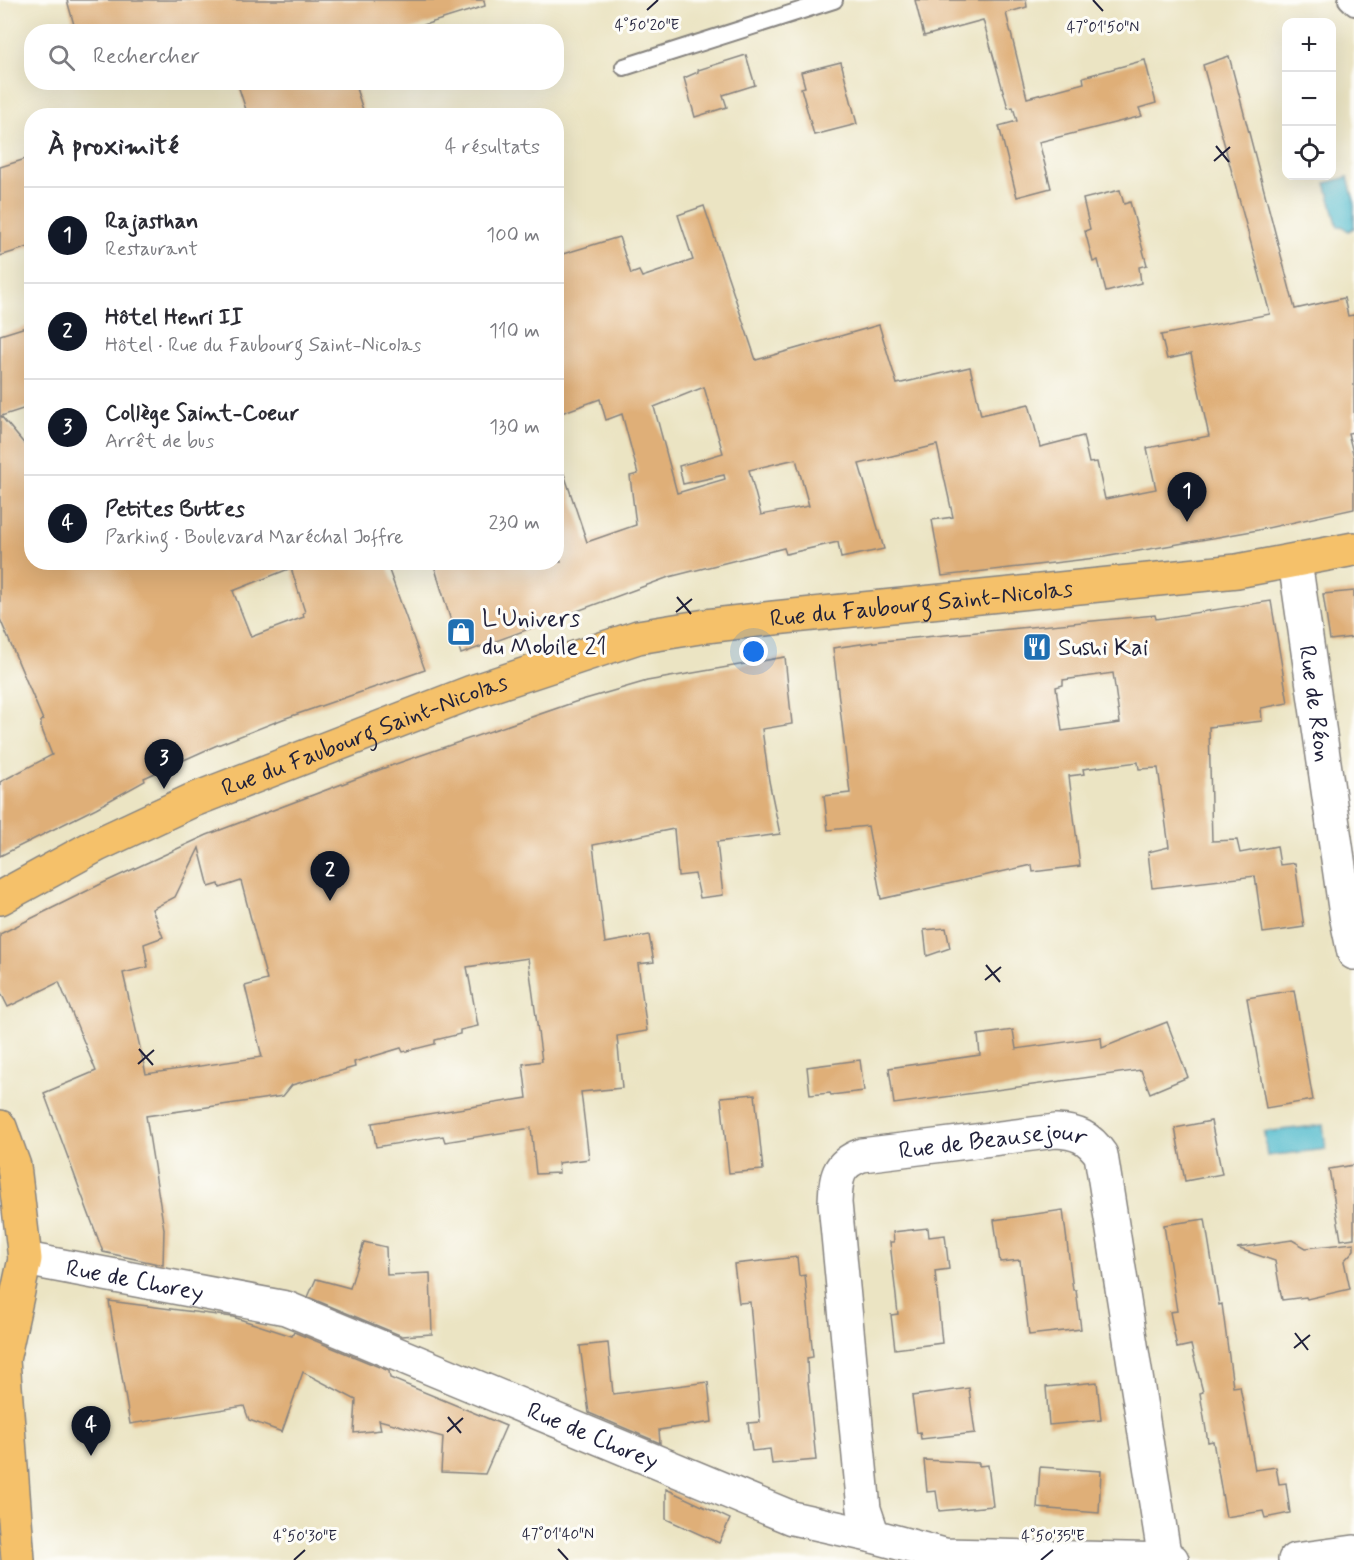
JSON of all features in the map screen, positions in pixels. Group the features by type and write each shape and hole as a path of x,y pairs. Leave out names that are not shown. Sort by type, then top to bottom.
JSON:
{"main road":[{"name":"Rue du Faubourg Saint-Nicolas","path":"0,898 97,845 191,801 472,692 638,637 774,618 1237,571 1354,549"},
{"path":"0,1127 14,1166 25,1259 3,1360 18,1560"}],"street":[{"name":"Rue de Réon","path":"1295,561 1346,915 1354,952"},
{"name":"Rue de Beausejour","path":"873,1536 864,1509 835,1203 839,1172 852,1158 862,1155 1056,1131 1071,1132 1084,1137 1101,1155 1165,1560"},
{"name":"Rue de Chorey","path":"25,1259 286,1308 792,1518 944,1555 1172,1560"},
{"path":"1295,1560 1354,1552"}],"lane":[{"path":"624,66 834,0"},
{"path":"1347,0 1354,7"}],"water":[{"path":"1348,177 1354,201 1354,228 1348,231 1342,226 1338,227 1326,183"},
{"path":"1323,1125 1326,1149 1267,1156 1264,1132"}],"building":[{"path":"67,0 484,0 485,6 427,24 74,24"},
{"path":"915,0 1026,0 1027,7 1006,13 1027,98 1084,83 1083,77 1145,60 1156,103 1139,108 1142,116 1039,142 1051,188 1017,197 999,126 1017,121 1013,107 1008,108 983,20 924,36"},
{"path":"746,55 755,85 723,95 727,107 695,117 684,78 698,70"},
{"path":"1229,56 1295,309 1344,298 1348,316 1354,315 1354,432 1348,433 1354,457 1354,509 1258,530 1104,557 942,576 932,520 953,517 937,445 859,464 884,549 841,558 838,542 786,554 784,548 669,577 461,654 435,570 564,570 564,474 587,542 636,525 630,476 638,474 622,414 606,420 600,399 564,412 564,254 619,237 631,274 639,271 642,277 693,260 678,215 704,206 756,360 879,325 897,384 970,367 981,415 1029,404 1040,447 1083,436 1089,463 1097,462 1105,499 1156,489 1147,448 1209,436 1191,354 1167,359 1161,335 1270,314 1203,65","holes":["704,387 723,453 679,466 683,484 724,475 725,479 677,493 654,407","796,459 809,506 761,515 749,470"]},
{"path":"841,62 857,124 814,135 801,88 805,87 801,72"},
{"path":"240,90 357,90 362,108 245,108"},
{"path":"24,160 24,248 0,256 0,167"},
{"path":"1120,190 1124,204 1130,202 1147,265 1139,267 1141,283 1106,292 1098,260 1093,262 1085,231 1090,229 1083,199"},
{"path":"24,328 24,409 1,416 24,443 24,570 286,570 233,591 251,637 304,617 305,612 292,570 389,570 425,670 283,719 215,746 144,778 145,781 96,808 0,856 0,782 52,755 41,727 43,720 0,619 0,335"},
{"path":"1354,591 1354,637 1330,640 1323,594"},
{"path":"1271,601 1288,703 1261,708 1262,721 1209,727 1212,841 1237,840 1240,853 1277,846 1280,865 1295,863 1304,927 1263,933 1255,876 1152,888 1148,852 1169,847 1158,768 1139,769 1138,762 1083,769 1084,774 1069,776 1080,866 1033,872 1032,865 881,899 868,826 828,830 824,796 850,793 833,648 882,641 1155,615 1156,619","holes":["1113,673 1120,723 1062,731 1056,687 1063,685 1063,680"]},
{"path":"785,657 792,724 762,729 769,781 780,834 717,842 723,895 700,898 695,874 678,876 674,829 593,845 605,943 649,935 654,962 638,964 647,1031 617,1036 622,1088 581,1092 589,1159 558,1163 559,1173 536,1174 531,1128 445,1142 443,1136 376,1147 372,1123 527,1098 523,1064 542,1061 528,958 467,967 478,1026 460,1030 460,1034 435,1040 435,1044 403,1052 401,1048 354,1062 355,1067 292,1085 283,1096 146,1116 164,1229 163,1265 103,1252 44,1093 96,1071 59,982 8,1007 0,991 0,934 207,835 387,767 575,702 647,681","holes":["199,848 209,887 219,884 220,888 241,881 267,980 245,986 262,1057 146,1074 123,973 148,967 144,944 163,937 152,909 175,897"]},
{"path":"946,928 950,948 927,956 924,930"},
{"path":"1294,990 1313,1100 1266,1108 1247,998"},
{"path":"1167,1022 1188,1077 1150,1093 1141,1070 894,1104 889,1068 980,1055 978,1035 1013,1030 1016,1049 1101,1037 1102,1048"},
{"path":"860,1060 864,1091 810,1095 807,1067"},
{"path":"755,1094 763,1170 729,1173 721,1097"},
{"path":"1211,1121 1222,1174 1185,1181 1175,1128"},
{"path":"1354,1165 1354,1238 1341,1240 1329,1169"},
{"path":"1063,1210 1073,1290 1076,1290 1081,1329 1029,1335 1020,1260 1000,1262 994,1220"},
{"path":"1205,1219 1219,1305 1222,1304 1233,1387 1240,1386 1255,1470 1276,1467 1279,1484 1286,1483 1290,1513 1265,1518 1263,1511 1226,1517 1213,1441 1208,1442 1200,1393 1203,1392 1191,1345 1177,1348 1170,1312 1177,1311 1164,1225"},
{"path":"928,1228 929,1237 945,1235 949,1269 935,1271 942,1343 895,1349 891,1315 898,1314 890,1242 894,1242 893,1232"},
{"path":"1292,1240 1306,1248 1354,1243 1354,1250 1344,1261 1350,1289 1307,1299 1306,1297 1282,1300 1275,1261 1237,1248"},
{"path":"364,1242 386,1247 387,1275 430,1273 432,1334 402,1336 308,1297 316,1279 350,1288"},
{"path":"797,1257 799,1276 805,1275 813,1357 807,1358 816,1460 772,1464 770,1449 752,1451 748,1423 760,1422 750,1302 739,1303 734,1264"},
{"path":"109,1301 233,1317 292,1336 294,1332 389,1371 390,1378 506,1426 485,1474 441,1472 443,1437 379,1420 381,1430 354,1433 356,1400 303,1372 282,1432 249,1420 244,1406 130,1424"},
{"path":"608,1343 613,1394 708,1382 712,1422 659,1430 660,1443 589,1413 580,1346"},
{"path":"1097,1382 1101,1420 1049,1425 1046,1387"},
{"path":"969,1388 975,1433 921,1439 920,1432 917,1433 912,1396"},
{"path":"924,1460 988,1465 993,1506 939,1511 936,1491 927,1492"},
{"path":"1040,1467 1101,1471 1099,1513 1037,1508"},
{"path":"666,1489 730,1519 719,1543 666,1519"}],"place":[{"name":"Rajasthan","path":"1187,522"},
{"name":"L'Univers du Mobile 21","path":"461,632"},
{"name":"Sushi Kai","path":"1037,647"},
{"name":"Collège Saint-Coeur","path":"164,789"},
{"name":"Hôtel Henri II","path":"330,901"},
{"name":"Petites Buttes","path":"91,1456"}]}
